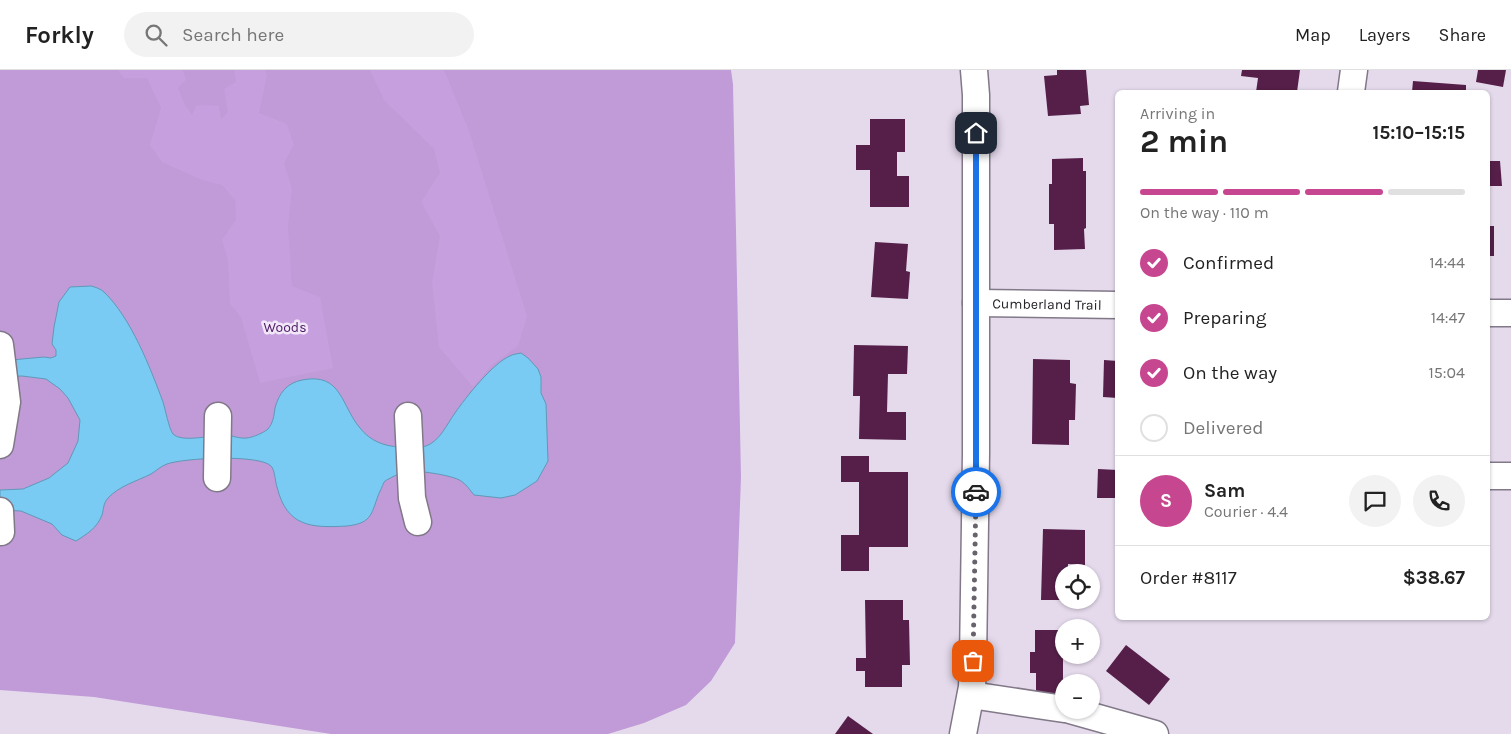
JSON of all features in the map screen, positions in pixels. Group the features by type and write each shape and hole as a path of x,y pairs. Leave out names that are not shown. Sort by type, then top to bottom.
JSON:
{"street":[{"path":"963,734 971,694 973,661 976,303 976,95 974,70"},
{"path":"1351,90 1354,70"},
{"name":"Cumberland Trail","path":"976,303 1115,306"},
{"path":"1490,313 1511,313"},
{"path":"0,345 7,402 0,445"},
{"path":"217,478 218,416"},
{"path":"408,416 412,498 418,522"},
{"path":"1490,476 1511,476"},
{"path":"971,694 1055,708"},
{"path":"1100,718 1155,734"}],"green space":[{"path":"0,70 731,70 733,84 741,477 735,643 711,681 686,705 644,723 608,734 331,734 94,697 0,690"},
{"name":"Woods","path":"118,70 183,70 186,80 178,88 185,105 192,115 196,106 219,106 221,120 228,112 224,89 236,82 234,70 265,70 267,75 259,113 287,124 294,145 284,163 292,189 288,225 292,286 320,297 333,368 260,383 241,317 230,304 228,261 222,240 236,220 235,200 222,185 202,180 162,162 150,145 161,108 147,78 124,78"},
{"path":"370,70 444,70 468,128 527,316 518,346 492,365 473,387 439,347 432,282 440,236 421,202 440,173 434,149 384,100"}],"water":[{"path":"91,286 104,292 123,315 131,329 152,374 173,434 177,437 190,438 224,435 244,438 258,435 270,427 281,393 288,386 297,381 315,379 325,381 333,386 360,428 373,439 393,446 412,448 426,446 431,444 443,432 466,398 488,373 503,360 521,353 538,369 541,377 541,393 546,404 548,461 537,481 515,495 501,498 474,495 463,482 450,477 425,472 406,471 385,481 373,511 367,519 356,524 334,527 312,525 294,517 281,500 271,466 264,462 220,458 176,462 165,465 112,494 105,502 102,515 97,524 76,541 62,535 52,524 21,511 0,510 0,490 23,489 49,478 68,463 78,441 80,420 68,398 60,389 46,379 22,376 0,377 0,361 51,358 56,356 56,350 52,344 59,302 70,287"}],"building":[{"path":"1057,70 1086,70 1089,105 1080,106 1081,114 1048,116 1044,76 1057,75"},
{"path":"1242,70 1300,70 1297,90 1256,90 1258,78 1241,76"},
{"path":"1478,70 1506,70 1503,87 1476,82"},
{"path":"1413,81 1466,85 1466,90 1412,90"},
{"path":"870,119 905,119 905,152 897,152 897,176 909,176 909,207 870,207 870,170 856,170 856,145 870,145"},
{"path":"1083,158 1083,171 1086,171 1085,249 1054,250 1054,224 1049,224 1049,184 1052,184 1052,159"},
{"path":"1490,161 1500,161 1502,186 1490,186"},
{"path":"1490,226 1494,226 1494,256 1490,256"},
{"path":"875,242 908,244 906,271 910,272 908,299 871,297"},
{"path":"854,345 908,346 907,374 888,374 887,412 906,412 906,440 859,439 860,396 853,396"},
{"path":"1033,359 1070,360 1070,383 1076,384 1075,420 1069,420 1069,445 1032,444"},
{"path":"1104,360 1115,361 1115,398 1103,397"},
{"path":"841,456 869,456 869,472 908,472 908,547 869,547 869,571 841,571 841,535 859,535 859,482 841,482"},
{"path":"1098,469 1115,470 1115,498 1097,498"},
{"path":"1043,529 1085,530 1085,564 1055,564 1055,600 1041,600"},
{"path":"865,600 903,600 903,620 909,620 910,665 902,665 902,687 865,687 865,671 856,671 856,658 866,658"},
{"path":"1035,630 1055,630 1055,664 1063,664 1063,674 1055,674 1055,693 1036,693 1036,673 1030,673 1030,652 1035,652"},
{"path":"1126,645 1170,679 1149,705 1106,671"},
{"path":"848,716 873,734 835,734"}],"way so far":[{"path":"973,661 976,492"}],"route":[{"path":"976,133 976,492"}]}
